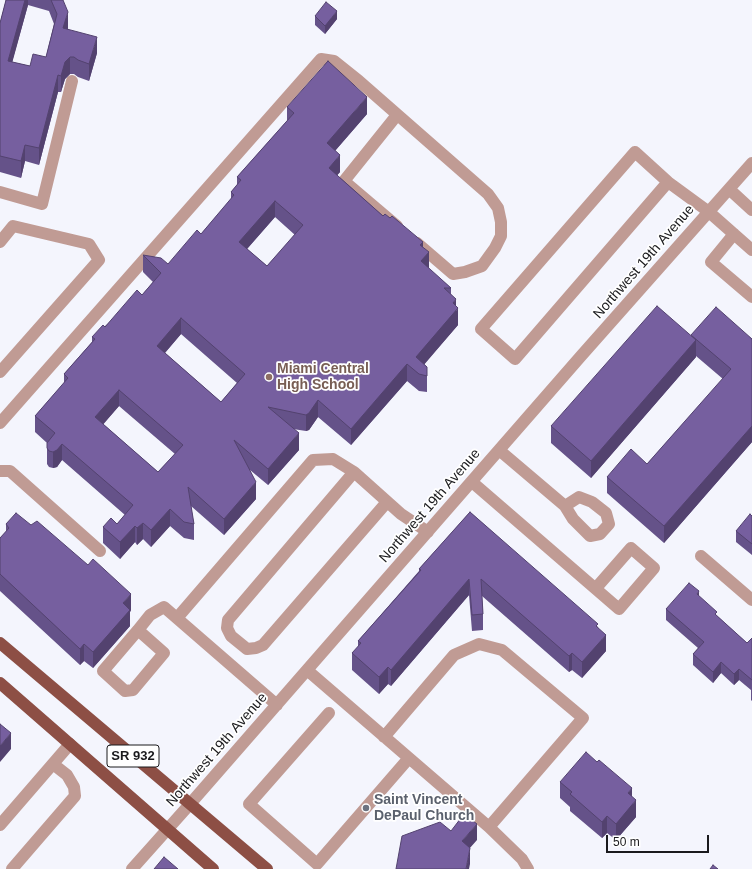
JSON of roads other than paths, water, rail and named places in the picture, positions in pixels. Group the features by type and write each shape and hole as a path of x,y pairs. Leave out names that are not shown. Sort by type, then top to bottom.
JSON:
{"main road":[{"name":"SR 932","path":"0,643 267,869"},
{"name":"SR 932","path":"0,684 213,869"}],"street":[{"path":"0,423 321,59 334,60 398,115 488,194 498,208 501,222 501,236 495,248 482,266 465,272 453,274 344,181 398,115"},
{"path":"0,192 42,204 72,81"},
{"path":"668,182 515,358 481,330 635,152 668,182 709,212 752,250"},
{"name":"Northwest 19th Avenue","path":"132,869 168,830 499,450 752,163"},
{"path":"729,189 752,210"},
{"path":"0,242 13,226 89,244 99,260 0,372"},
{"path":"734,234 711,262 752,297"},
{"path":"499,450 565,506"},
{"path":"176,618 313,460 333,459 354,472 400,514 428,532"},
{"path":"0,471 10,471 100,551"},
{"path":"354,472 228,620 227,628 231,636 247,649 256,648 263,645 387,502"},
{"path":"472,482 620,609 654,568 631,548 596,588"},
{"path":"701,556 752,600"},
{"path":"138,630 164,653 133,690 125,691 103,671 150,615 164,607 277,705"},
{"path":"384,737 454,654 480,644 502,650 583,718 488,827"},
{"path":"307,670 488,827 522,860 528,869"},
{"path":"329,713 249,804 320,866 408,758"},
{"path":"0,825 70,744"},
{"path":"12,869 75,796 74,787 67,776 53,764"}],"place":[{"name":"Miami Central High School","path":"269,377"},
{"name":"Saint Vincent DePaul Church","path":"366,808"}]}
